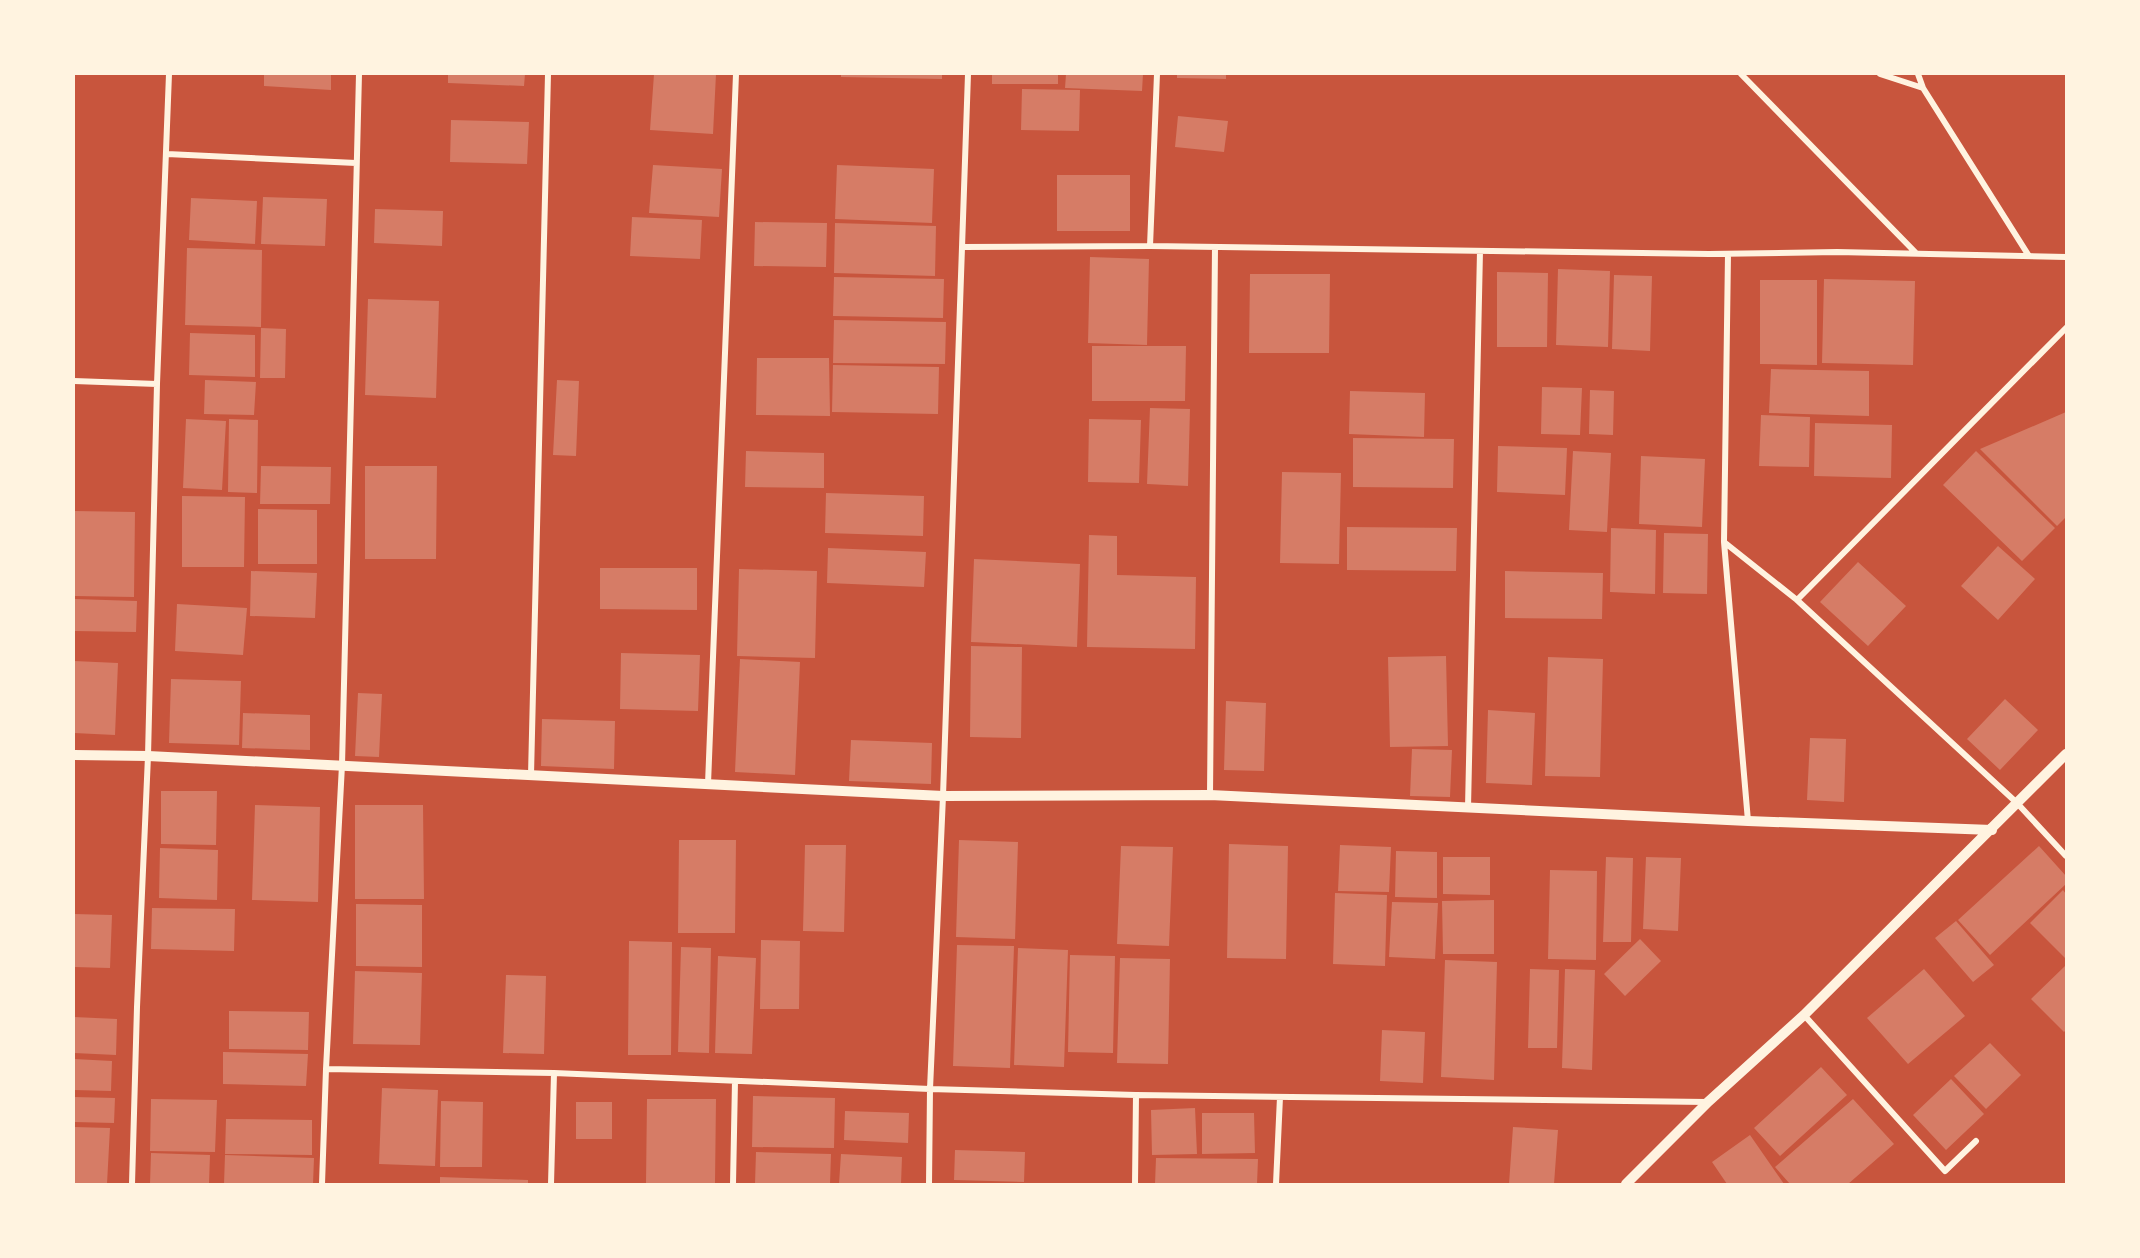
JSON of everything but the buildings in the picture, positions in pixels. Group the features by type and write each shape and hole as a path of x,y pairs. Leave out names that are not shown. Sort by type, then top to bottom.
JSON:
{"street":[{"path":"132,1185 169,74"},
{"path":"322,1185 342,765 359,74"},
{"path":"531,776 548,74"},
{"path":"708,785 736,74"},
{"path":"929,1185 930,1089 944,796 968,74"},
{"path":"1150,246 1157,74"},
{"path":"1742,74 1916,253"},
{"path":"1880,74 1923,88"},
{"path":"1918,74 1923,88 2029,256"},
{"path":"167,154 356,163"},
{"path":"963,247 1150,246 1728,254 1916,253 2067,257"},
{"path":"1210,795 1215,247"},
{"path":"1468,808 1480,250"},
{"path":"1728,254 1724,542 1748,821"},
{"path":"1797,600 2067,328"},
{"path":"74,381 157,384"},
{"path":"1724,542 1797,600 2017,803 2067,856"},
{"path":"1626,1185 1708,1102 1804,1015 2067,754"},
{"path":"74,755 342,765 944,796 1210,795 1748,821 1992,830"},
{"path":"1804,1015 1945,1171 1976,1141"},
{"path":"326,1069 554,1073 1136,1095 1708,1102"},
{"path":"551,1185 554,1073"},
{"path":"733,1185 735,1081"},
{"path":"1135,1185 1136,1095"},
{"path":"1276,1185 1280,1097"}]}
